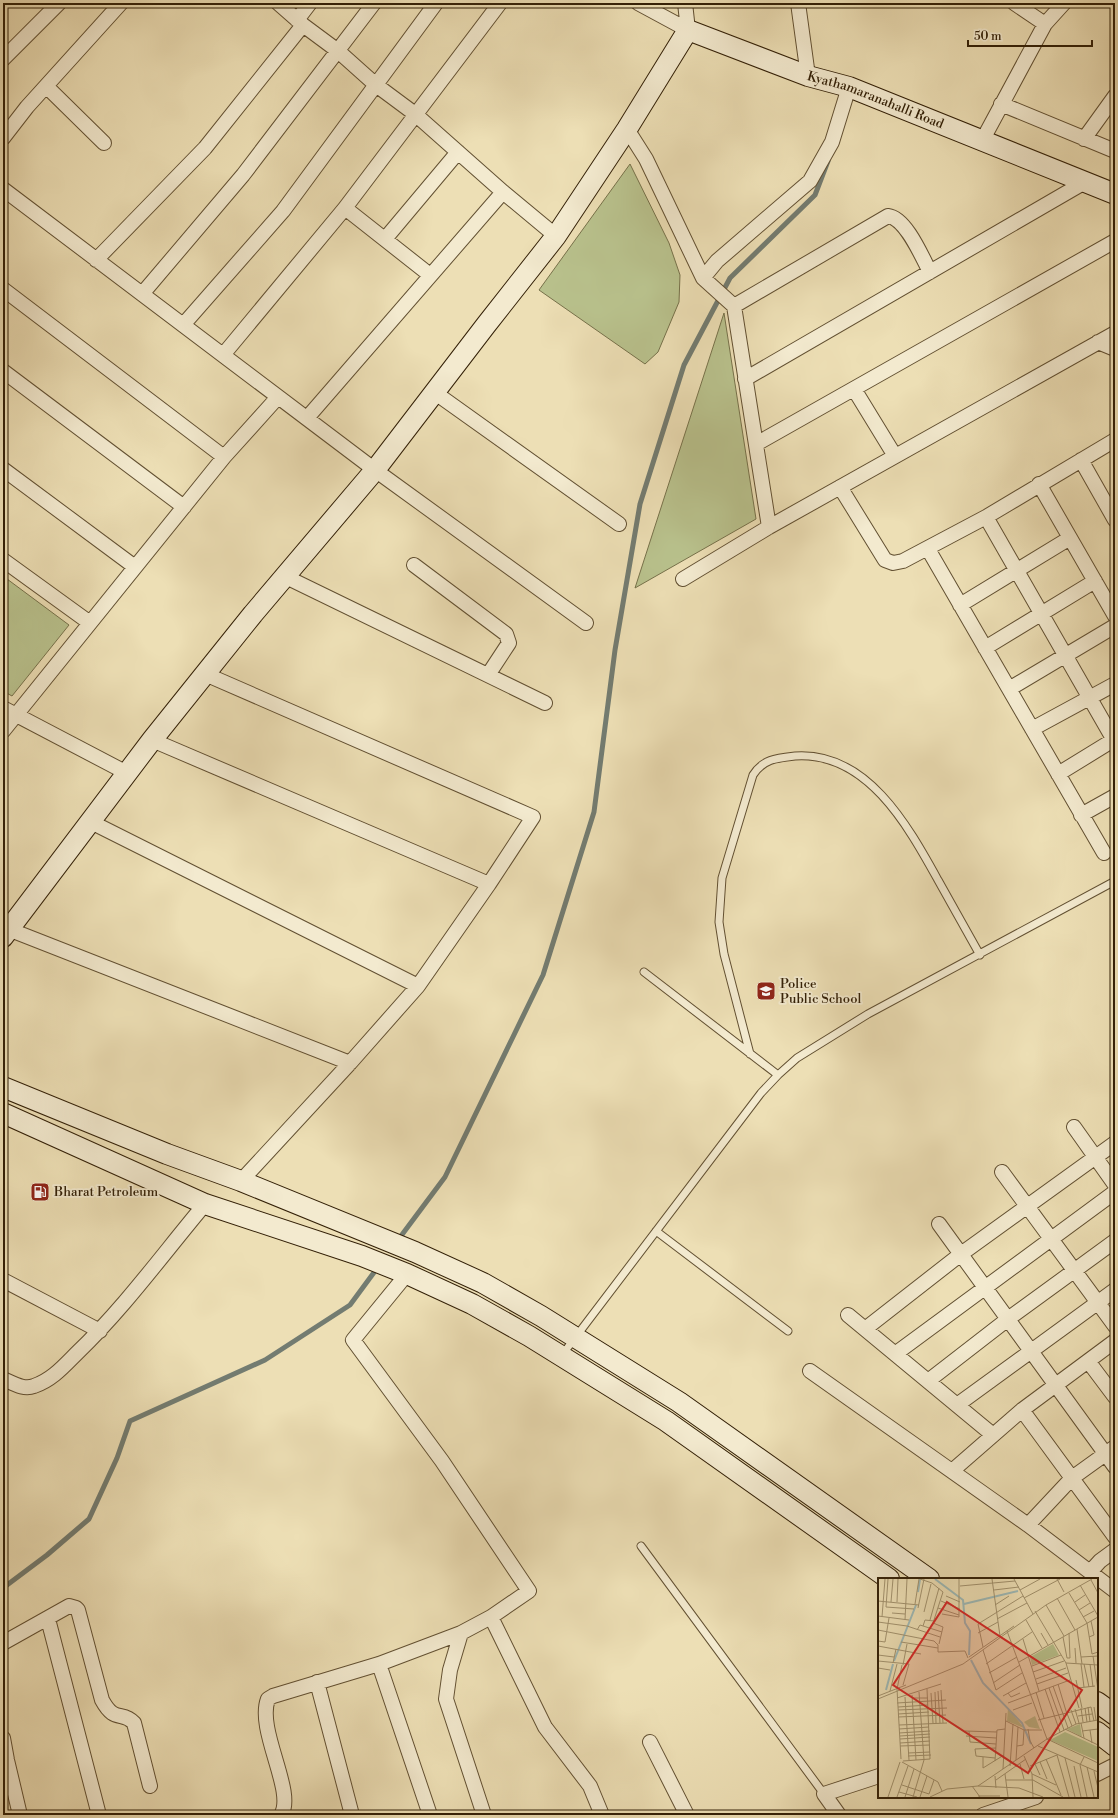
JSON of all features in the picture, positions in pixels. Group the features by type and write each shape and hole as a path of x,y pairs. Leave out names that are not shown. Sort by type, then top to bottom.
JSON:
{"main road":[{"name":"Kyathamaranahalli Road","path":"688,30 808,76 849,87 1115,194"},
{"path":"5,931 91,822 152,740 284,576 375,470 556,236 627,129 688,30"},
{"path":"3,1087 167,1154 241,1181 370,1235 415,1252 483,1283 575,1337 679,1402 928,1578"},
{"path":"3,1113 205,1204 362,1256 407,1274 472,1304 561,1356 666,1421 888,1578"},
{"path":"1098,1703 1115,1715"},
{"path":"1098,1733 1115,1746"}],"street":[{"path":"5,54 59,3"},
{"path":"3,138 27,107 121,3"},
{"path":"278,3 300,23 338,51 376,85 415,114 503,192 556,236"},
{"path":"96,260 205,148 300,23 310,3"},
{"path":"142,294 243,175 374,3"},
{"path":"183,325 283,211 436,3"},
{"path":"223,355 345,208 500,3"},
{"name":"Kyathamaranahalli Road","path":"638,3 688,30"},
{"path":"685,3 688,30"},
{"path":"798,3 808,76"},
{"path":"1014,3 1045,24"},
{"path":"982,140 1045,24 1064,3"},
{"path":"46,86 104,143"},
{"path":"703,278 717,261 810,181 832,142 849,87"},
{"path":"1084,138 1115,96"},
{"path":"1001,104 1115,151"},
{"path":"627,129 646,159 703,278 726,299 745,379 769,527"},
{"path":"385,239 458,152"},
{"path":"745,379 1085,182"},
{"path":"3,189 375,470 586,623"},
{"path":"307,418 503,192"},
{"path":"345,208 430,275"},
{"path":"726,299 888,216 894,217 904,226 930,272"},
{"path":"756,444 1115,241"},
{"path":"3,289 224,458"},
{"path":"683,579 769,527 1115,333"},
{"path":"1098,342 1115,349"},
{"path":"3,371 184,507"},
{"path":"854,388 895,456"},
{"path":"434,392 619,524"},
{"path":"3,730 224,458 278,397"},
{"path":"840,487 885,560 893,563 903,561 928,549 986,517 1115,440"},
{"path":"1081,460 1115,520"},
{"path":"3,469 135,567"},
{"path":"1039,484 1115,616"},
{"path":"986,517 1115,741 1058,774"},
{"path":"960,605 1070,538"},
{"path":"928,549 1104,853"},
{"path":"3,560 90,623"},
{"path":"414,565 506,634 509,643 488,676"},
{"path":"284,576 545,703"},
{"path":"985,648 1095,581"},
{"path":"1009,689 1115,626"},
{"path":"205,674 533,817 489,884 418,986 350,1063 241,1181"},
{"path":"1032,729 1115,684"},
{"path":"3,708 127,773"},
{"path":"152,740 489,884"},
{"path":"1081,815 1115,796"},
{"path":"91,822 418,986"},
{"path":"5,931 350,1063"},
{"path":"1074,1128 1115,1185"},
{"path":"865,1329 961,1254 1115,1143"},
{"path":"1002,1172 1115,1326"},
{"path":"895,1354 1115,1192"},
{"path":"3,1379 21,1387 33,1387 45,1382 59,1372 100,1331 205,1204"},
{"path":"939,1224 1055,1385 1110,1450 1115,1467"},
{"path":"928,1381 1008,1319 1115,1241"},
{"path":"281,1815 284,1807 284,1795 272,1748 265,1708 268,1699 317,1682 379,1664 461,1633 491,1617 529,1591 442,1460 353,1340 407,1274"},
{"path":"3,1280 100,1331"},
{"path":"957,1405 1115,1290"},
{"path":"848,1315 993,1435"},
{"path":"952,1471 1022,1410 1115,1341"},
{"path":"1088,1361 1115,1397"},
{"path":"810,1371 1028,1525 1098,1578"},
{"path":"1022,1410 1115,1537"},
{"path":"1028,1525 1072,1478 1110,1450"},
{"path":"1090,1572 1100,1561 1115,1550"},
{"path":"1098,1578 1115,1591"},
{"path":"3,1643 69,1606 76,1608 78,1610 102,1700 108,1710 115,1716 127,1718 134,1723 150,1786"},
{"path":"491,1617 545,1727 590,1786 602,1815"},
{"path":"48,1619 99,1815"},
{"path":"461,1633 450,1670 446,1699 484,1815"},
{"path":"379,1664 430,1815"},
{"path":"317,1682 352,1815"},
{"path":"3,1738 20,1815"},
{"path":"650,1742 687,1815"},
{"path":"1098,1774 1115,1765"},
{"path":"839,1815 824,1794 878,1776"},
{"path":"983,1815 1033,1798"}],"lane":[{"path":"750,1054 724,954 719,922 722,878 753,775 758,768 767,761 778,757 803,756 824,758 846,767 870,783 888,802 917,843 980,954"},
{"path":"561,1356 761,1093 797,1058 868,1014 1115,881"},
{"path":"644,972 778,1075"},
{"path":"656,1231 788,1331"},
{"path":"641,1546 824,1794"}],"green space":[{"path":"630,164 669,243 680,275 679,302 658,352 645,364 539,290"},
{"path":"724,313 756,519 635,588"},
{"path":"3,576 69,625 12,696 3,691"}],"waterway":[{"path":"398,1240 445,1177 543,975 594,812 615,650 640,504 684,365 730,278 815,195 828,161"},
{"path":"3,1588 47,1555 89,1519 117,1458 130,1421 265,1360 350,1305 378,1267"}],"place":[{"name":"Police Public School","path":"766,991"},
{"name":"Bharat Petroleum","path":"40,1192"}]}
